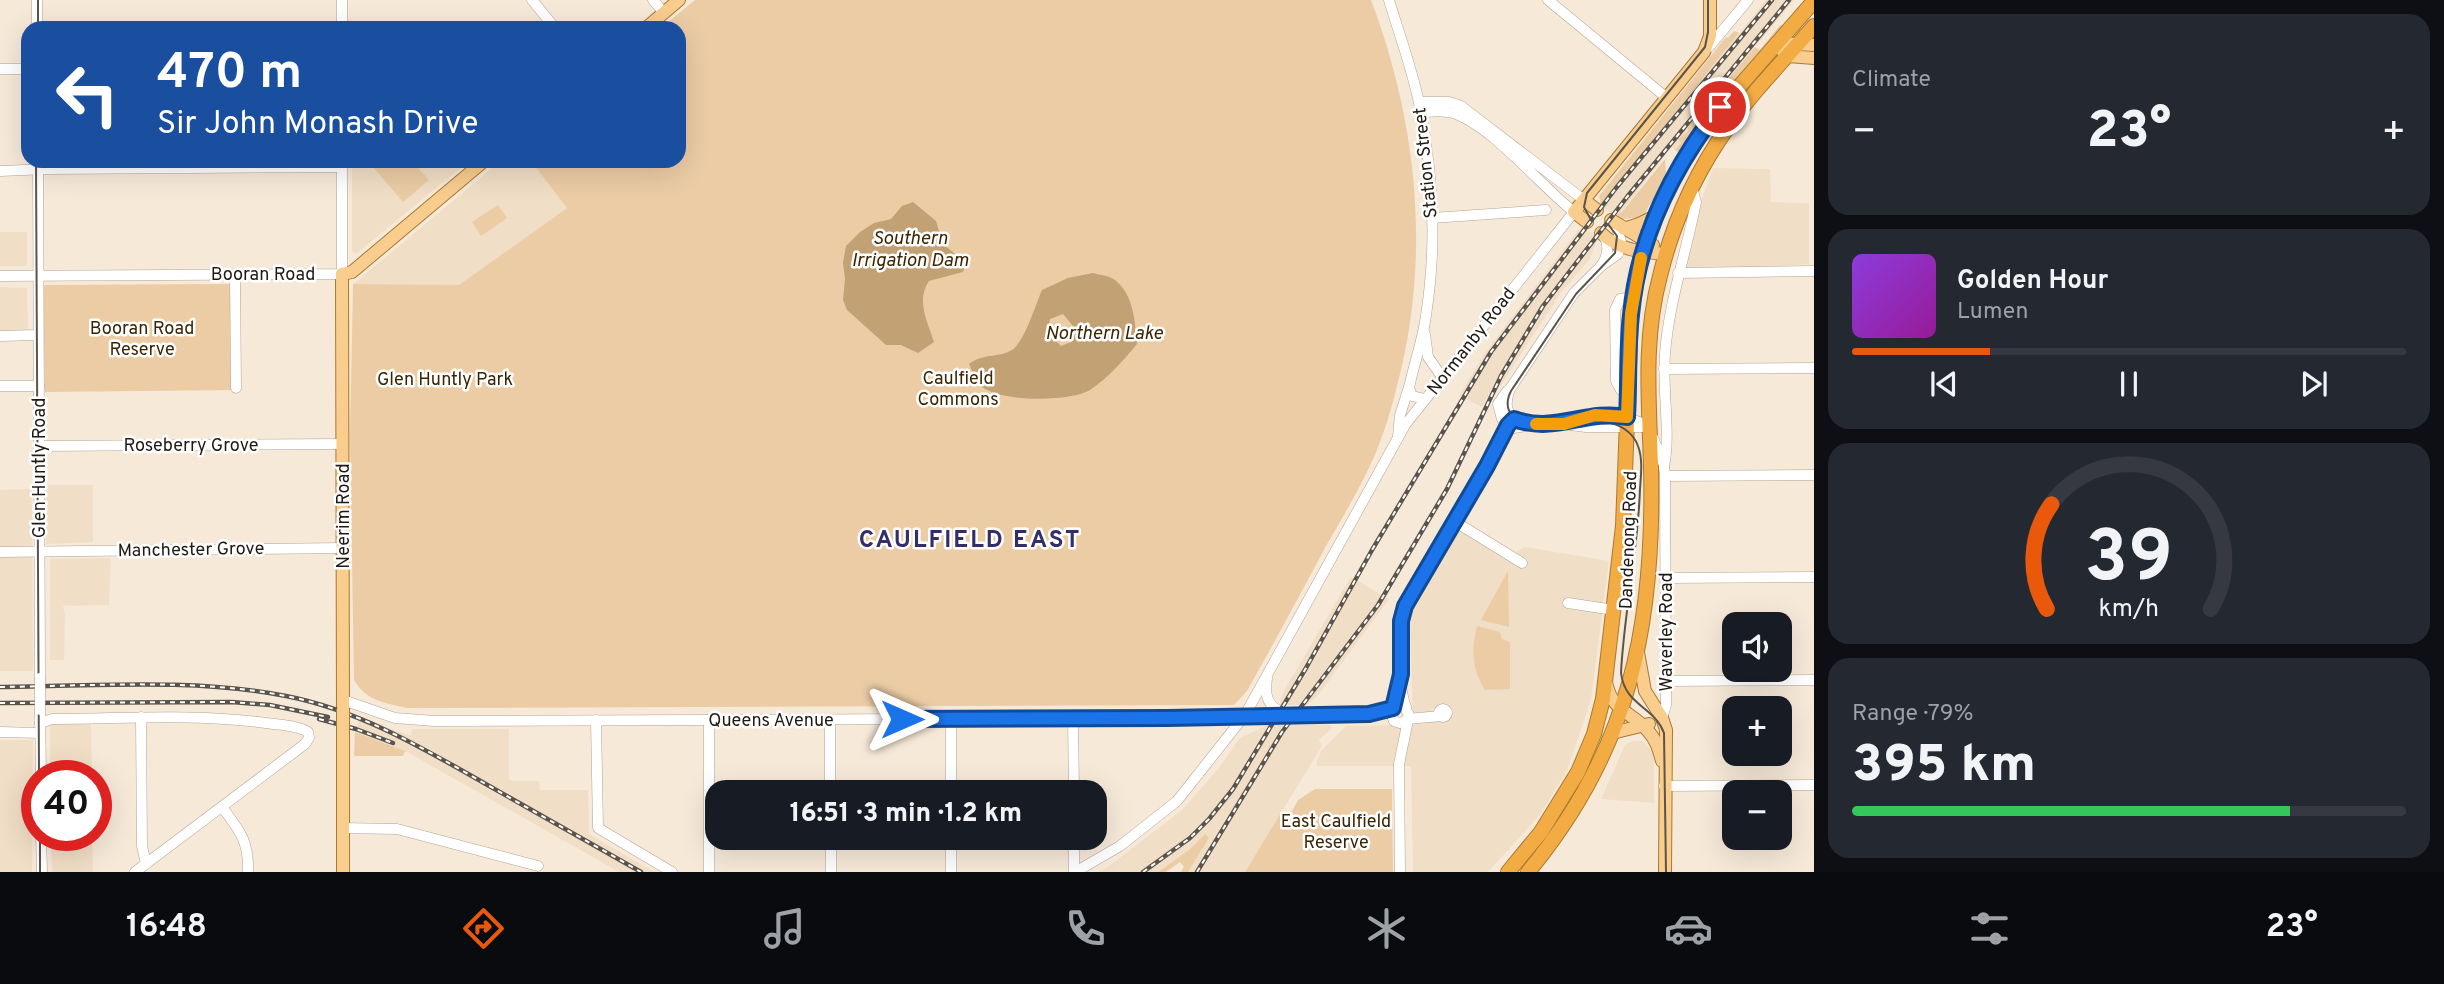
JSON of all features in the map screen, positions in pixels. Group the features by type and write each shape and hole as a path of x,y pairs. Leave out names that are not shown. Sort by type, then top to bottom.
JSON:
{"highway":[{"name":"Dandenong Road","path":"1508,872 1541,832 1578,772 1596,727 1606,682 1623,526 1628,390 1627,298 1644,246 1676,171 1714,115 1814,1"},
{"name":"Dandenong Road","path":"1528,872 1577,804 1612,733 1638,651 1648,592 1651,524 1647,381 1651,320 1666,254 1692,187 1728,126 1788,56 1807,44 1814,26"},
{"path":"1714,115 1728,126"},
{"path":"1628,390 1647,381"}],"main road":[{"path":"654,21 679,0"},
{"path":"1702,56 1710,36 1710,0"},
{"path":"1776,43 1807,44"},
{"path":"1776,43 1788,56 1814,58"},
{"name":"Normanby Road","path":"1574,212 1702,56"},
{"path":"342,274 352,272 476,168"},
{"path":"1584,200 1597,210"},
{"path":"1574,212 1587,222"},
{"path":"1617,224 1639,225 1655,216"},
{"path":"1617,224 1644,246 1666,254"},
{"path":"1602,234 1621,246 1644,246"},
{"name":"Neerim Road","path":"342,274 343,872"},
{"path":"1612,733 1662,718 1645,691 1638,651"},
{"name":"Waverley Road","path":"1606,682 1610,698 1621,710 1643,725 1656,742 1664,768"},
{"name":"Waverley Road","path":"1662,718 1666,730 1665,872"}],"street":[{"path":"37,0 37,21"},
{"path":"342,0 342,21"},
{"path":"532,0 549,21"},
{"path":"653,0 664,13"},
{"name":"Station Street","path":"1389,0 1420,108 1429,163 1432,218 1431,265 1424,330 1399,415 1398,437"},
{"path":"1548,0 1667,98"},
{"name":"Normanby Road","path":"1702,56 1748,0"},
{"path":"0,69 21,69"},
{"path":"1420,108 1449,102 1461,106 1584,200"},
{"path":"1420,108 1441,111 1467,120 1520,162 1574,212"},
{"path":"0,171 21,168"},
{"name":"Glen Huntly Road","path":"38,168 41,760"},
{"name":"Neerim Road","path":"342,168 342,274"},
{"name":"Dandenong Road","path":"1665,472 1667,453 1664,369 1669,315 1696,202 1692,187"},
{"path":"1432,218 1546,210"},
{"name":"Normanby Road","path":"1075,872 1120,846 1177,801 1245,715 1398,437 1442,377 1574,212"},
{"path":"1400,872 1400,755 1407,714 1401,674 1401,621 1405,606 1512,424 1507,407 1510,389 1571,297 1601,266 1615,257 1621,246 1617,224"},
{"path":"1601,266 1607,249 1606,239 1602,234"},
{"path":"1678,273 1814,271"},
{"path":"235,274 236,388"},
{"name":"Booran Road","path":"0,276 342,274"},
{"name":"Station Street","path":"1424,330 1428,357 1442,377"},
{"path":"0,336 38,335"},
{"path":"1664,369 1814,368"},
{"path":"1409,385 1412,396 1425,400"},
{"path":"0,386 39,386"},
{"path":"1512,424 1564,424 1586,427 1627,422 1649,427"},
{"name":"Waverley Road","path":"1649,427 1665,472 1666,681 1665,711 1662,718"},
{"name":"Roseberry Grove","path":"39,446 342,444"},
{"path":"1665,472 1814,475"},
{"name":"Waverley Road","path":"1651,524 1665,495"},
{"path":"1454,521 1522,563"},
{"name":"Manchester Grove","path":"0,552 343,548"},
{"path":"1665,578 1814,577"},
{"path":"1568,603 1614,610"},
{"path":"1400,755 1391,714 1401,674"},
{"path":"1268,675 1266,691 1269,701 1278,711 1293,715"},
{"path":"1666,681 1814,680"},
{"name":"Queens Avenue","path":"343,704 412,721 1073,718 1369,714 1393,708"},
{"path":"1393,708 1398,705 1407,714"},
{"path":"1393,720 1400,723 1407,714 1432,711 1441,713"},
{"name":"Queens Avenue","path":"1369,714 1393,720"},
{"path":"141,717 142,846 146,864"},
{"path":"0,732 40,728 52,719 141,717 257,722 308,732 309,737 305,744 135,872"},
{"path":"1073,718 1074,780"},
{"path":"830,719 831,780"},
{"path":"951,719 951,780"},
{"path":"596,720 598,828 672,872"},
{"path":"709,720 709,872"},
{"path":"1664,786 1814,785"},
{"path":"222,807 244,838 249,851 248,872"},
{"path":"343,828 397,829 538,866"},
{"path":"831,850 831,872"},
{"path":"951,850 951,872"},
{"path":"1074,850 1075,872"},
{"path":"41,851 42,872"}],"shaded area":[{"path":"1766,0 1794,0 1678,139 1681,143 1675,150 1671,147 1621,213 1614,216 1601,205 1602,201 1739,33 1742,33"},
{"path":"352,168 460,168 356,254 352,251"},
{"path":"493,168 536,168 567,208 459,285 353,284"},
{"path":"1713,168 1770,169 1771,202 1809,203 1809,264 1678,273 1677,268"},
{"path":"1584,227 1598,237 1590,259 1562,291 1499,388 1493,386 1482,407 1459,396 1485,353 1578,230"},
{"path":"0,232 27,232 25,266 0,266"},
{"path":"0,287 27,288 28,341 0,341"},
{"path":"45,485 93,485 93,542 46,544"},
{"path":"32,489 33,671 0,671 0,490"},
{"path":"1457,529 1504,558 1525,547 1609,561 1591,699 1567,771 1539,816 1488,872 1413,872 1411,766 1317,766 1317,760 1322,750 1346,726 1413,725 1410,612"},
{"path":"111,558 109,605 63,606 64,660 50,660 50,559"},
{"path":"1351,577 1389,599 1319,694 1307,705 1279,705 1285,689"},
{"path":"360,717 411,736 412,729 509,729 509,779 539,781 540,790 588,790 589,834 654,872 619,872 409,753 355,732"},
{"path":"50,723 91,723 92,760 50,760"},
{"path":"1268,725 1330,725 1332,728 1319,740 1322,746 1245,872 1188,872 1209,838 1205,834 1189,850 1158,872 1098,872 1182,810 1218,769 1240,738"},
{"path":"0,740 33,740 33,760 21,760 21,851 32,851 32,872 0,872"},
{"path":"1632,741 1643,741 1654,754 1654,803 1601,799 1625,745"},
{"path":"51,851 92,851 93,872 52,872"}],"green space":[{"path":"695,0 1371,0 1400,95 1409,143 1416,240 1408,338 1390,413 1369,469 1247,691 1234,705 407,708 370,697 359,687 354,680 350,437 353,284 459,285 567,208 536,168 686,168 686,21 670,21"},
{"path":"1780,25 1784,26 1678,152 1675,150 1681,143 1678,139 1688,131 1688,127 1755,47 1760,50"},
{"path":"1734,31 1739,33 1601,205 1599,196 1726,37"},
{"path":"1665,159 1666,175 1643,217 1624,219 1614,216 1622,212"},
{"path":"374,168 418,168 429,180 403,202"},
{"path":"498,205 507,218 481,236 472,222"},
{"name":"Booran Road Reserve","path":"240,284 241,390 45,392 43,285"},
{"path":"1508,572 1509,627 1481,620"},
{"path":"1477,626 1500,632 1502,639 1510,642 1510,689 1485,690 1477,674 1474,659"},
{"path":"355,732 405,751 403,756 354,756"},
{"name":"East Caulfield Reserve","path":"1315,789 1392,789 1393,872 1245,872 1282,811 1292,811 1298,800"},
{"path":"1205,834 1209,838 1188,872 1181,872 1184,867 1180,862 1166,872 1158,872 1189,850"}],"water":[{"name":"Southern Irrigation Dam","path":"913,202 936,221 943,244 966,263 963,272 929,281 925,288 923,303 934,342 918,353 901,345 886,345 847,310 843,300 846,246 860,232 874,223 891,219 902,206"},
{"name":"Northern Lake","path":"1093,273 1113,279 1121,286 1130,301 1134,318 1137,344 1132,350 1103,380 1080,394 1033,399 1000,395 979,384 969,364 980,358 1012,350 1025,331 1042,290 1068,278","holes":["1063,314 1073,326 1071,342 1061,346 1048,332 1050,319"]}],"tram line":[{"path":"38,0 38,21"},
{"path":"1590,218 1584,207 1587,193 1705,47 1708,0"},
{"path":"36,168 39,760"},
{"path":"1608,224 1617,236 1615,253 1576,294 1511,391 1508,406 1511,414 1523,422 1605,422 1616,425 1629,433 1638,446 1641,456 1639,512 1621,673 1628,692 1654,717 1664,733 1666,872"},
{"path":"40,851 40,872"}],"railway":[{"path":"1143,872 1190,838 1233,789 1491,352 1616,188 1772,0"},
{"path":"1197,872 1282,732 1378,605 1447,489 1501,376 1543,306 1627,197 1789,0"},
{"path":"0,687 180,685 252,690 313,702 364,720 413,743 641,872"},
{"path":"0,703 232,702 270,705 328,717"},
{"path":"319,719 393,743"}],"slow traffic":[{"path":"1536,424 1564,424 1584,416 1595,415 1627,417 1631,314 1641,258"}],"district":[{"name":"CAULFIELD EAST","path":"970,539"}],"route":[{"path":"902,719 1198,718 1369,714 1393,708 1401,674 1401,621 1405,606 1508,425 1514,419 1539,424 1564,424 1591,415 1627,417 1631,314 1642,252 1659,205 1670,184 1697,138 1720,107"}],"park label":[{"name":"Glen Huntly Park","path":"445,379"},
{"name":"Caulfield Commons","path":"958,388"}]}
